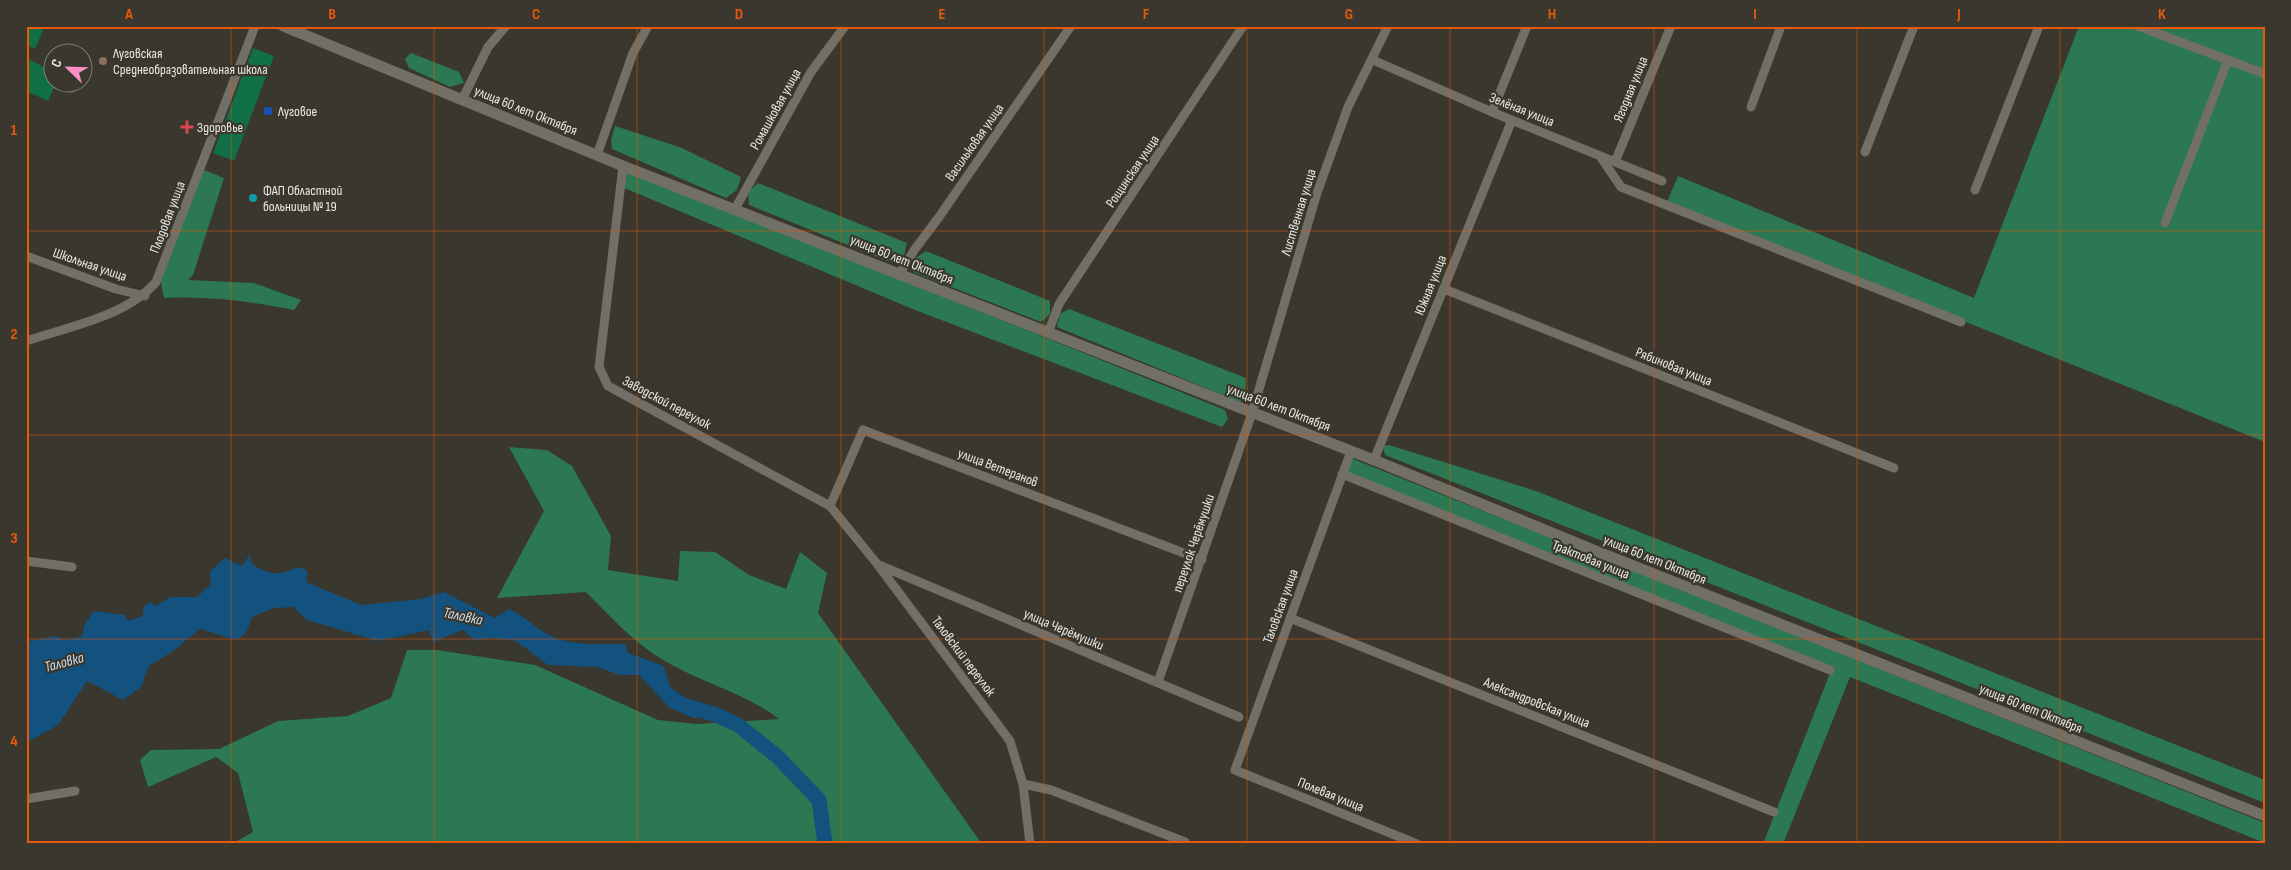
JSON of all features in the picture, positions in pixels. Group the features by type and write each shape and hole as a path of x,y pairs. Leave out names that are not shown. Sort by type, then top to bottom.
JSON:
{"street":[{"name":"Плодовая улица","path":"26,342 118,310 145,296 156,282 255,26"},
{"name":"улица 60 лет Октября","path":"283,26 623,166 1374,460 1605,555 2265,816"},
{"path":"462,100 488,47 506,26"},
{"path":"597,155 633,53 648,26"},
{"name":"Ромашковая улица","path":"735,209 811,72 844,26"},
{"name":"Васильковая улица","path":"900,273 914,249 1071,26"},
{"name":"Рощинская улица","path":"1048,333 1059,304 1243,26"},
{"name":"Лиственная улица","path":"1252,413 1317,193 1348,107 1373,60 1388,26"},
{"path":"1492,112 1527,26"},
{"name":"Ягодная улица","path":"1615,162 1671,26"},
{"path":"1751,107 1781,26"},
{"path":"1865,152 1914,26"},
{"path":"1975,190 2039,26"},
{"path":"2138,26 2265,74"},
{"name":"Зелёная улица","path":"1373,60 1492,112 1662,181"},
{"path":"2165,224 2228,60"},
{"name":"Южная улица","path":"1374,460 1512,120"},
{"path":"1600,156 1621,187 1961,322"},
{"name":"Заводской переулок","path":"623,166 599,367 608,386 830,506"},
{"name":"Школьная улица","path":"26,256 116,289 145,296"},
{"name":"Рябиновая улица","path":"1444,289 1894,468"},
{"name":"переулок Черёмушки","path":"1158,682 1252,413"},
{"name":"улица Ветеранов","path":"830,506 863,430 1202,560"},
{"name":"Таловская улица","path":"1235,770 1351,451"},
{"name":"Трактовая улица","path":"1342,474 1830,670"},
{"name":"Таловский переулок","path":"830,506 878,565 1010,741 1023,784 1030,844"},
{"path":"26,560 72,567"},
{"name":"улица Черёмушки","path":"878,565 1239,717"},
{"name":"Александровская улица","path":"1290,618 1774,812"},
{"name":"Полевая улица","path":"1235,770 1417,844"},
{"path":"1023,784 1051,790 1185,842"},
{"path":"26,799 75,792"}],"green space":[{"path":"26,26 35,26 43,30 35,49 26,45"},
{"path":"2079,26 2265,26 2265,442 1667,202 1678,176 1974,298"},
{"path":"253,48 274,56 234,161 213,153"},
{"path":"411,53 459,72 464,83 450,87 409,68 405,59"},
{"path":"26,58 42,66 42,92 52,92 48,101 26,91"},
{"path":"615,126 682,148 741,177 737,190 726,198 612,149 611,140"},
{"path":"204,170 224,178 193,275 188,280 254,283 301,300 294,310 229,300 164,298 160,278"},
{"path":"625,173 639,174 1225,410 1228,419 1222,427 915,310 622,187"},
{"path":"758,183 907,243 904,256 895,264 749,205 748,192"},
{"path":"926,251 1050,301 1050,314 1041,322 913,272 914,259"},
{"path":"1069,309 1246,378 1245,396 1240,402 1057,327 1060,314"},
{"path":"1389,445 1536,491 2265,780 2265,803 1385,455 1383,446"},
{"path":"509,447 547,450 572,466 611,536 608,570 678,581 680,551 715,552 749,575 786,589 800,552 827,573 818,613 982,844 231,844 253,832 238,773 216,757 148,787 140,760 151,750 219,749 278,721 348,716 391,698 407,650 437,650 535,665 658,720 697,724 779,719 752,702 677,668 652,653 623,629 586,592 497,598 544,511"},
{"path":"1353,459 2265,823 2265,843 1850,677 1783,844 1763,844 1832,668 1345,472 1345,461"}],"water":[{"path":"250,554 252,564 269,572 285,572 297,567 307,570 306,582 361,605 421,599 444,592 495,618 509,609 551,636 559,639 587,644 625,644 628,653 664,666 670,687 702,710 696,719 670,708 639,675 619,675 598,667 548,665 516,641 489,638 475,641 463,630 433,642 429,630 378,641 307,620 294,607 275,608 253,616 246,633 236,640 200,629 173,651 149,666 141,687 123,700 87,681 58,725 26,743 26,642 55,636 65,640 82,636 85,624 94,611 125,615 127,621 143,616 143,607 150,602 156,606 171,597 197,597 211,584 210,571 225,558 242,566"}],"waterway":[{"name":"Таловка","path":"683,705 714,714 738,725 778,757 819,800 825,844"}],"place":[{"name":"Луговская Среднеобразовательная школа","path":"103,61"},
{"name":"Луговое","path":"268,111"},
{"name":"Здоровье","path":"187,127"},
{"name":"ФАП Областной больницы № 19","path":"253,198"}]}
